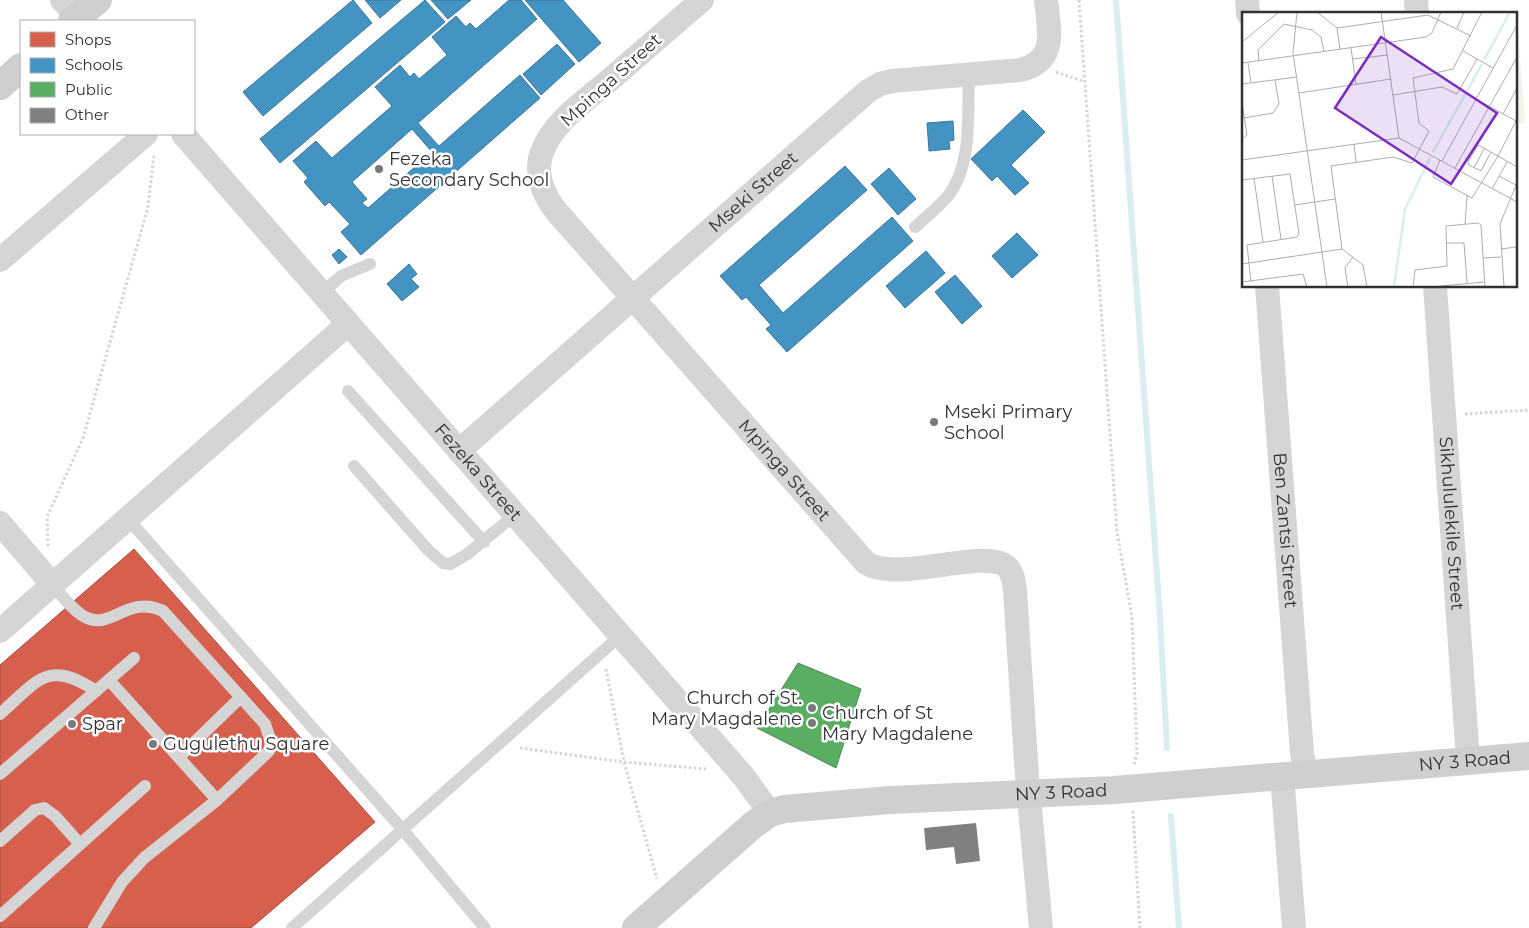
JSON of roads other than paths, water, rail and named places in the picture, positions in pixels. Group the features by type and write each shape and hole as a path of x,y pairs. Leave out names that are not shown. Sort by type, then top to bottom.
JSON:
{"street":[{"path":"73,15 98,0"},
{"name":"Mpinga Street","path":"702,0 560,124 550,136 540,159 541,184 549,202 632,299 866,563 873,567 890,570 986,561 1002,564 1010,571 1015,591 1041,928"},
{"name":"Mseki Street","path":"459,451 868,91 880,84 892,82 969,76 1032,67 1041,60 1047,51 1049,40 1046,0"},
{"path":"0,86 20,68"},
{"name":"Fezeka Street","path":"184,135 744,777 770,813"},
{"path":"0,260 150,143"},
{"name":"Ben Zantsi Street","path":"1267,288 1302,753 1294,774 1294,928"},
{"name":"Sikhululekile Street","path":"1435,288 1468,760"},
{"path":"0,631 348,324"},
{"path":"0,523 52,584"},
{"name":"NY 3 Road","path":"636,928 753,825 770,813 820,804 1030,795 1529,756"}],"lane":[{"path":"915,228 948,195 961,172 965,149 969,76"},
{"path":"322,294 342,276 370,264"},
{"path":"348,391 484,542"},
{"path":"354,466 428,551 443,563 450,564 458,561 484,542 515,515"},
{"path":"128,519 403,830 485,928"},
{"path":"52,584 75,610 87,618 100,620 143,604 163,611 265,724 271,742 269,751 217,800 144,858 122,882 94,928"},
{"path":"295,927 620,636"},
{"path":"0,774 134,658"},
{"path":"0,714 45,677 64,674 78,678 96,691"},
{"path":"109,680 217,800"},
{"path":"178,757 240,697"},
{"path":"0,916 146,786"},
{"path":"0,841 35,810 44,808 55,816 80,844"}],"waterway":[{"path":"1116,0 1160,617 1167,748"},
{"path":"1171,816 1179,928"}],"place":[{"name":"Fezeka Secondary School","path":"379,169"},
{"name":"Mseki Primary School","path":"934,422"},
{"name":"Church of St. Mary Magdalene","path":"812,708"},
{"name":"Church of St Mary Magdalene","path":"812,723"},
{"name":"Spar","path":"72,724"},
{"name":"Gugulethu Square","path":"153,744"}]}
